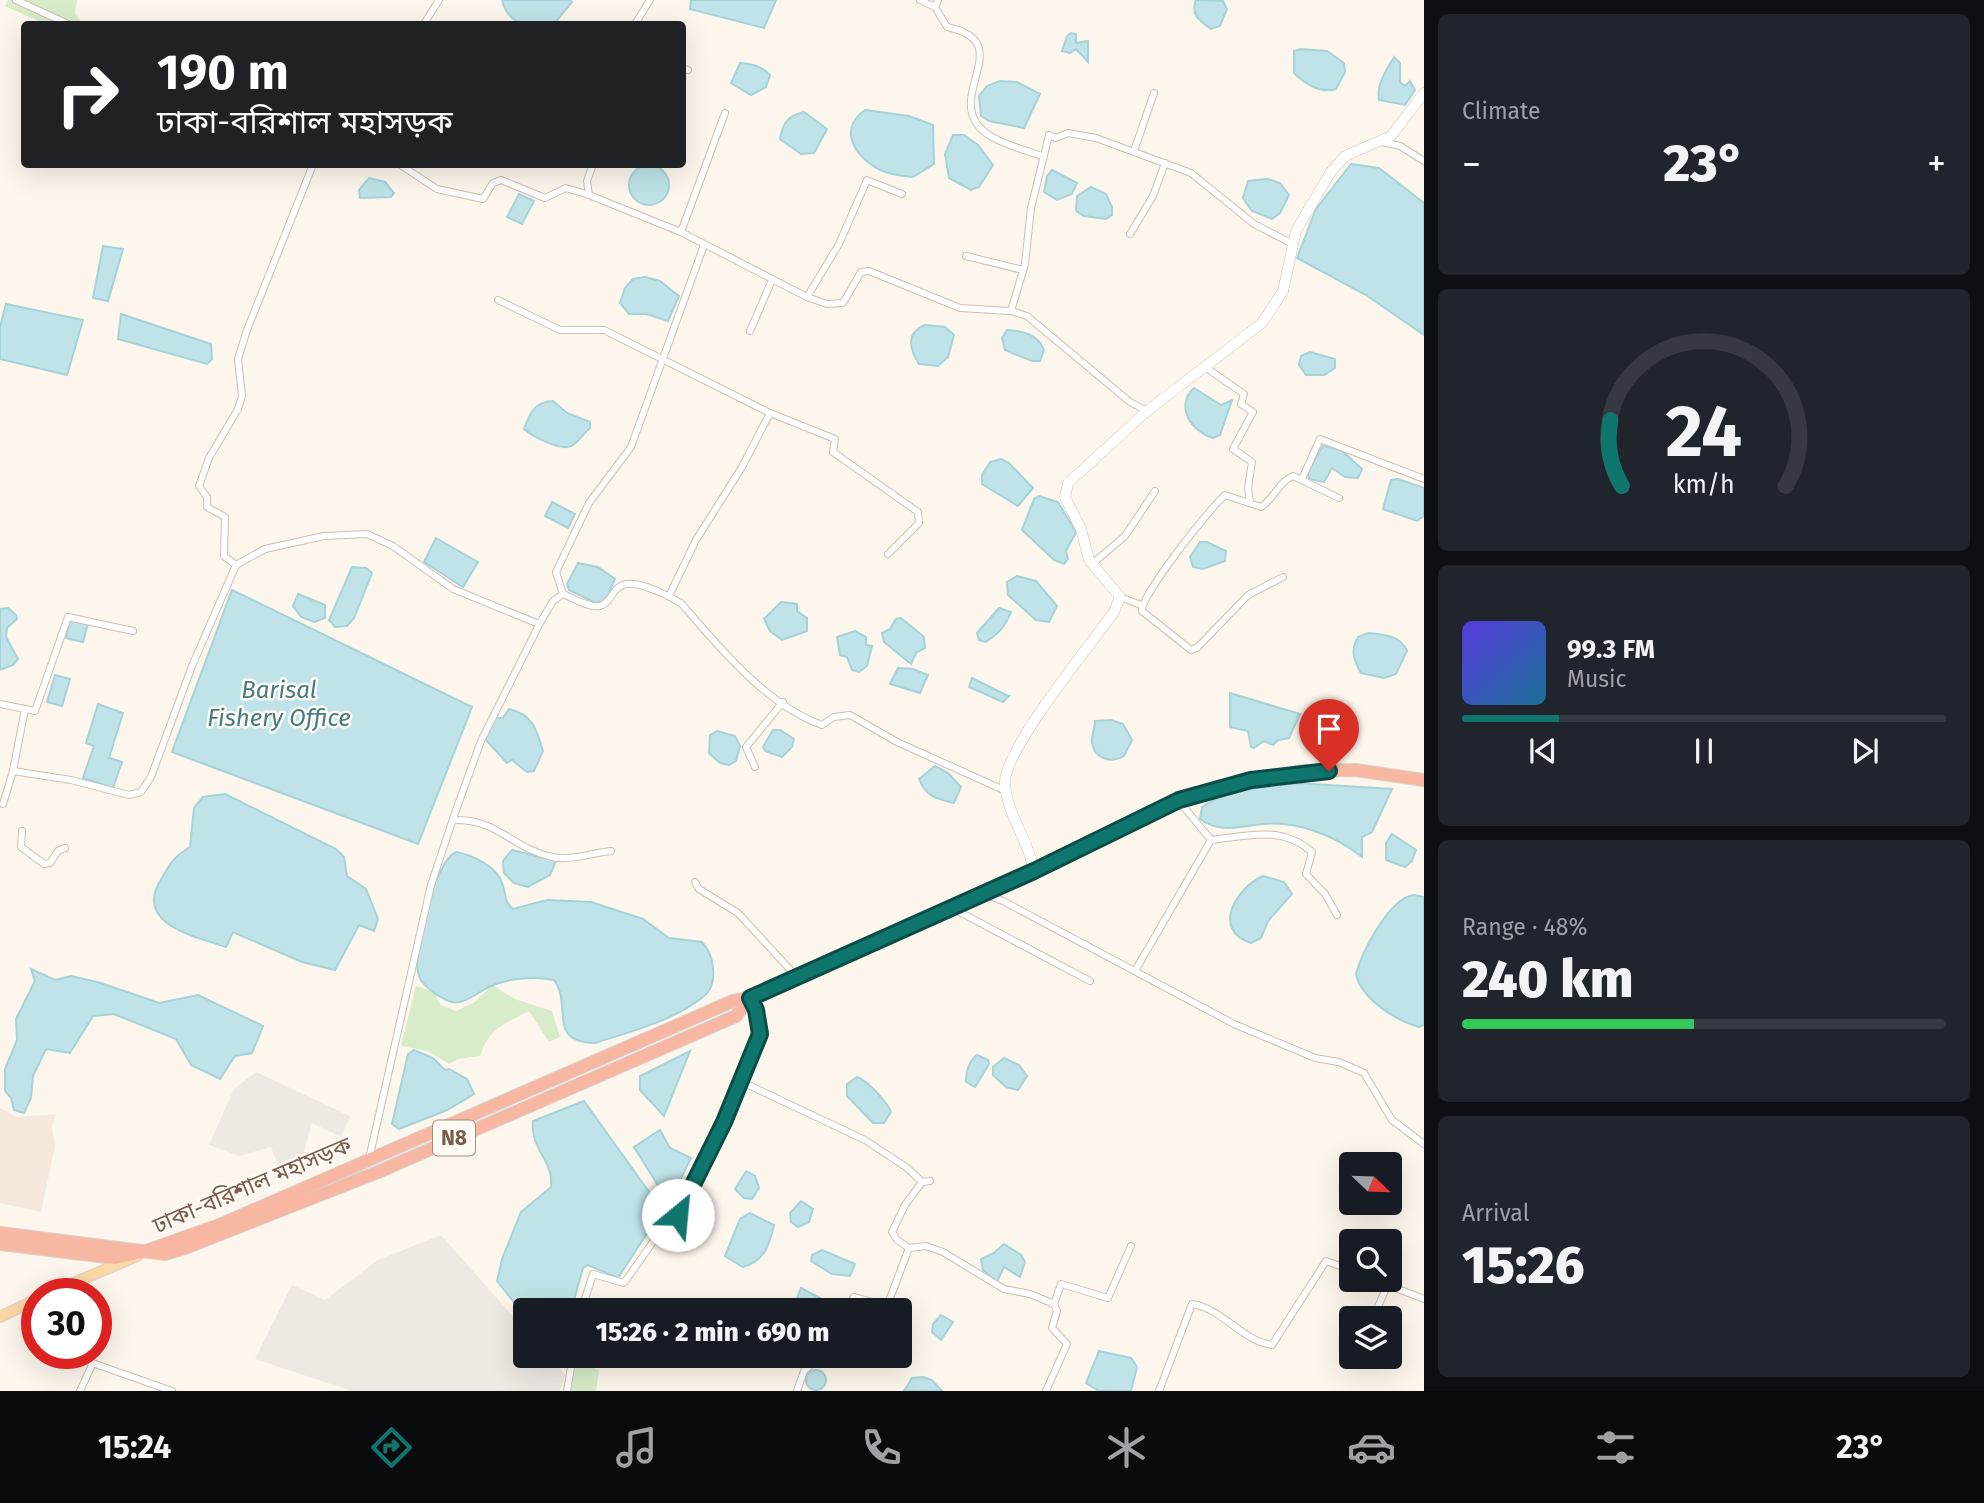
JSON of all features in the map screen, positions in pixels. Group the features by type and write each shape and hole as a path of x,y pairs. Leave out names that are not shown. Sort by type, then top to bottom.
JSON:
{"highway":[{"name":"ঢাকা-বরিশাল মহাসড়ক","path":"146,1251 259,1208 640,1044 733,1001 750,998 1034,871 1179,800 1251,780 1302,772 1356,770 1424,780"},
{"name":"ঢাকা-বরিশাল মহাসড়ক","path":"146,1251 165,1254 186,1248 378,1172 736,1016 750,998"},
{"name":"N8","path":"0,1233 146,1251"},
{"name":"N8","path":"0,1244 115,1258 146,1251"}],"main road":[{"path":"90,1278 146,1251"},
{"path":"0,1317 21,1307"}],"street":[{"path":"16,0 62,21"},
{"path":"426,21 439,0"},
{"path":"637,21 650,0"},
{"path":"920,0 936,3 947,27 963,30 974,38 980,58 972,104 978,127 987,134 1044,157"},
{"path":"1134,150 1154,93"},
{"path":"1283,577 1248,595 1198,647 1191,650 1142,611 1141,606 1120,597 1091,564 1081,529 1065,497 1065,489 1074,477 1147,411 1272,312 1283,291 1291,243 1338,162 1353,152 1380,142 1398,130 1424,93"},
{"path":"681,232 725,113"},
{"path":"1011,311 1023,270 1031,208 1049,135 1056,138 1068,133 1134,150 1191,173 1254,224 1291,243"},
{"path":"1380,142 1400,146 1424,161"},
{"path":"1130,234 1153,196 1165,163"},
{"path":"236,565 225,555 225,517 207,507 207,497 199,486 209,458 238,409 242,396 239,359 244,340 312,168"},
{"path":"405,168 437,188 483,199 493,183 501,180 545,198 566,188 589,195 681,232 772,280 827,304 843,303 861,272 869,271 960,308 1011,311 1027,316 1130,402 1147,411"},
{"path":"589,195 587,181 592,168"},
{"path":"807,297 839,244 867,180 902,194"},
{"path":"563,594 556,572 589,503 631,447 704,245"},
{"path":"966,256 1023,270"},
{"path":"750,331 772,280"},
{"path":"498,300 560,330 604,330 770,413 835,439 833,452 918,512 919,523 888,554"},
{"path":"1205,367 1244,394 1241,404 1253,412 1233,449 1252,461 1248,488 1250,503"},
{"path":"669,596 696,540 742,467 770,413"},
{"path":"1302,479 1320,439 1424,479"},
{"path":"1141,606 1191,532 1225,495 1261,507 1272,499 1285,479 1293,476 1339,498"},
{"path":"1091,564 1125,536 1155,491"},
{"path":"13,771 71,780 129,795 141,792 151,777 192,666 236,565 265,549 324,536 367,534 393,546 453,589 539,624"},
{"path":"563,594 596,606 603,605 619,587 631,583 669,596 681,603 731,660 808,720 822,725 844,713 850,715 897,742 1006,791"},
{"path":"369,1159 431,885 453,820 481,741 539,624 553,601 563,594"},
{"path":"1034,871 1031,855 1014,818 1006,791 1005,774 1012,757 1114,612 1120,597"},
{"path":"0,704 35,711 68,617 133,631"},
{"path":"755,768 746,747 783,702"},
{"path":"3,804 13,771 24,709"},
{"path":"1179,800 1212,839"},
{"path":"453,820 489,824 509,841 550,856 570,858 611,851"},
{"path":"22,831 21,846 44,864 50,863 58,851 65,848"},
{"path":"1212,839 1279,834 1299,841 1312,852 1306,874 1325,894 1337,915"},
{"path":"1135,971 1212,839"},
{"path":"695,882 699,889 738,913 796,976"},
{"path":"982,894 1003,901 1265,1039 1364,1073 1392,1119 1424,1144"},
{"path":"950,907 1090,981"},
{"path":"585,1298 593,1274 625,1283 662,1229 678,1215 742,1082 760,1034 756,1010 750,998"},
{"path":"742,1082 865,1140 906,1167 922,1182"},
{"path":"930,1181 922,1182 905,1205 892,1232 897,1240 909,1248 926,1246 943,1252 1003,1289 1030,1294 1054,1304 1057,1311 1052,1330 1067,1343 1046,1391"},
{"path":"1054,1304 1065,1283 1108,1298 1131,1246"},
{"path":"890,1298 909,1248"},
{"path":"1158,1391 1192,1304 1225,1318 1247,1334 1272,1345 1326,1261 1339,1266"},
{"path":"1402,1291 1424,1299"},
{"path":"567,1391 571,1368"},
{"path":"797,1391 807,1368"},
{"path":"80,1391 90,1369"},
{"path":"104,1369 173,1391"}],"shaded area":[{"path":"256,1072 350,1116 341,1137 312,1123 300,1166 290,1174 279,1168 271,1147 239,1156 209,1145 234,1089"},
{"path":"0,1108 17,1117 56,1114 52,1127 55,1147 41,1212 0,1203"},
{"path":"441,1235 513,1316 513,1368 559,1368 565,1375 560,1391 352,1391 255,1359 292,1285 325,1300 378,1260"}],"green space":[{"path":"8,0 77,0 75,13 80,21 38,21 5,6"},
{"path":"492,985 515,999 552,1011 560,1037 549,1042 529,1011 493,1033 480,1056 458,1059 449,1064 428,1051 401,1046 416,986 434,992 441,1005 456,1011 475,1002"},
{"path":"575,1368 599,1370 596,1391 571,1391"}],"water":[{"path":"502,0 572,2 556,21 517,21 505,9"},
{"path":"691,0 776,0 764,28 690,9"},
{"path":"1196,0 1223,1 1227,9 1220,26 1211,29 1200,20 1194,10"},
{"path":"1076,34 1076,43 1088,41 1088,62 1076,49 1070,53 1062,51 1067,36"},
{"path":"1294,51 1327,51 1344,63 1345,72 1336,89 1314,87 1294,73"},
{"path":"1394,57 1400,63 1400,82 1405,86 1410,81 1415,90 1405,105 1379,100 1380,83"},
{"path":"740,63 756,66 770,75 766,87 751,95 731,83"},
{"path":"1000,81 1017,82 1040,94 1024,128 989,121 981,116 979,96 987,86"},
{"path":"865,110 909,116 933,125 934,164 913,177 885,172 866,161 851,136 856,118"},
{"path":"804,112 827,129 814,153 801,154 780,139 787,121"},
{"path":"953,135 964,135 978,145 993,165 979,187 971,190 949,178 945,154"},
{"path":"1351,164 1379,168 1424,203 1424,335 1366,295 1297,258 1316,209"},
{"path":"639,168 659,168 668,177 668,193 657,204 641,204 630,193 630,177"},
{"path":"1052,170 1077,183 1072,194 1057,200 1044,192 1047,176"},
{"path":"369,178 385,182 394,193 391,197 360,198 359,190"},
{"path":"1268,179 1280,183 1289,195 1280,213 1272,219 1252,211 1243,198 1248,181"},
{"path":"1091,187 1106,194 1112,207 1112,215 1106,219 1084,216 1076,211 1077,196"},
{"path":"519,194 534,201 522,224 507,217"},
{"path":"103,246 123,249 108,301 93,298"},
{"path":"645,277 660,281 679,296 668,321 646,314 629,314 620,303 625,288 633,279"},
{"path":"6,304 83,320 67,375 0,359 0,327"},
{"path":"121,314 211,344 212,359 207,364 118,339"},
{"path":"925,325 945,327 954,335 948,357 938,366 919,364 913,353 911,342 914,332"},
{"path":"1007,330 1024,333 1038,340 1044,350 1040,361 1032,361 1005,350 1002,338"},
{"path":"1310,352 1335,359 1335,368 1324,375 1306,375 1299,365 1301,356"},
{"path":"1194,388 1221,405 1232,400 1220,435 1213,438 1205,435 1188,418 1186,403"},
{"path":"553,401 567,413 590,422 590,428 568,447 548,443 524,429 537,406"},
{"path":"1323,446 1341,450 1362,469 1358,478 1345,477 1332,468 1324,482 1309,479 1308,471"},
{"path":"1001,459 1009,463 1033,488 1018,506 982,484 982,475 990,462"},
{"path":"1398,479 1424,488 1424,516 1417,521 1383,509 1391,480"},
{"path":"1039,496 1058,502 1076,532 1066,551 1068,559 1064,564 1054,560 1022,530 1034,499"},
{"path":"552,502 575,514 568,528 545,516"},
{"path":"436,538 478,562 463,587 424,562"},
{"path":"1200,542 1207,542 1226,551 1225,561 1203,569 1193,567 1190,557"},
{"path":"578,563 598,567 615,579 605,601 596,603 569,590 567,584"},
{"path":"352,567 366,568 372,573 354,618 347,626 335,627 329,620"},
{"path":"1017,576 1036,581 1057,606 1049,622 1036,620 1008,595 1007,582"},
{"name":"Barisal Fishery Office","path":"232,590 472,707 418,844 172,752"},
{"path":"298,594 325,605 325,618 314,622 301,617 293,606"},
{"path":"781,602 797,604 797,611 807,618 807,631 782,640 770,631 764,619"},
{"path":"8,608 17,619 7,628 6,637 18,659 13,665 0,670 0,609"},
{"path":"999,608 1011,612 1007,621 989,640 979,640 977,633"},
{"path":"901,618 924,637 925,648 916,653 911,664 884,642 882,633 890,629 896,619"},
{"path":"70,619 88,623 83,642 66,638"},
{"path":"855,631 866,637 866,645 872,646 867,666 859,672 852,670 847,657 840,655 837,637"},
{"path":"1368,633 1391,637 1404,646 1407,651 1396,674 1384,678 1361,673 1355,660 1354,646 1358,637"},
{"path":"898,668 913,669 928,675 920,693 890,684"},
{"path":"55,675 70,679 62,706 47,702"},
{"path":"972,678 1009,696 1003,702 969,687"},
{"path":"1230,693 1300,714 1289,738 1278,740 1273,745 1264,741 1254,748 1251,747 1248,731 1230,727"},
{"path":"98,704 123,713 109,758 122,762 113,788 83,778 94,746 86,743"},
{"path":"509,709 528,719 538,736 543,751 534,771 527,772 512,760 507,763 485,739 495,718 503,718"},
{"path":"1111,720 1123,724 1132,740 1124,756 1109,759 1097,753 1092,740 1095,721"},
{"path":"773,730 780,730 794,739 792,747 782,757 765,751 763,747"},
{"path":"717,731 735,736 740,746 736,761 729,765 720,763 709,753 710,735"},
{"path":"935,766 948,773 961,787 954,803 933,796 922,785 919,779"},
{"path":"1296,783 1392,789 1372,832 1362,837 1362,857 1329,837 1303,828 1264,824 1223,828 1200,819 1202,807 1227,792"},
{"path":"225,794 336,849 344,857 347,876 366,889 378,919 374,931 359,925 335,970 302,962 233,932 226,947 186,933 162,919 156,909 154,897 172,862 190,847 194,808 203,797"},
{"path":"1392,834 1416,850 1412,861 1405,867 1386,860 1386,843"},
{"path":"512,850 556,861 550,875 528,887 514,883 504,873 503,861"},
{"path":"456,852 477,859 495,872 513,909 547,900 591,902 643,919 669,938 702,942 713,969 709,991 693,1004 666,1019 595,1043 580,1041 566,1029 562,1001 554,980 522,978 498,983 462,1001 452,1002 443,998 428,988 419,976 418,948 426,909 440,872"},
{"path":"1263,876 1284,882 1292,894 1268,921 1261,938 1251,943 1239,937 1232,929 1230,919 1237,899 1253,882"},
{"path":"1414,895 1424,897 1424,1025 1419,1027 1381,1008 1365,992 1356,974 1370,940 1386,916 1405,898"},
{"path":"31,969 55,980 71,976 101,983 159,1003 198,995 263,1026 252,1053 235,1056 220,1079 191,1065 176,1039 114,1014 93,1016 70,1053 46,1049 33,1076 31,1098 24,1113 14,1110 11,1098 5,1091 5,1069 17,1040 16,1019 35,981"},
{"path":"414,1050 433,1058 445,1070 449,1069 467,1079 474,1094 447,1110 399,1129 392,1124 408,1054"},
{"path":"690,1051 664,1116 640,1090 640,1076"},
{"path":"977,1055 988,1060 989,1064 975,1087 966,1082 966,1078 970,1064"},
{"path":"1004,1058 1019,1065 1027,1076 1018,1090 1006,1087 993,1075 993,1067"},
{"path":"857,1077 871,1087 889,1108 891,1112 884,1123 873,1123 847,1096 847,1084"},
{"path":"584,1101 662,1210 618,1278 588,1265 583,1268 575,1298 513,1298 513,1301 497,1281 502,1259 521,1212 551,1187 549,1169 535,1140 533,1121"},
{"path":"660,1130 670,1148 691,1158 669,1203 634,1147"},
{"path":"746,1171 755,1176 759,1188 752,1199 744,1198 735,1189"},
{"path":"801,1201 813,1209 809,1222 798,1227 791,1222 790,1213"},
{"path":"750,1213 774,1225 768,1245 761,1256 743,1267 725,1256 740,1219"},
{"path":"1004,1244 1021,1255 1025,1262 1020,1277 1004,1267 997,1282 983,1270 981,1259"},
{"path":"822,1250 855,1264 850,1276 832,1274 811,1261 812,1255"},
{"path":"801,1288 820,1298 797,1298"},
{"path":"941,1315 953,1322 941,1340 932,1332 933,1324"},
{"path":"1099,1351 1131,1358 1137,1367 1131,1391 1099,1391 1086,1383"},
{"path":"816,1370 823,1373 826,1380 823,1387 816,1390 809,1387 806,1380 809,1373"},
{"path":"912,1378 932,1380 942,1391 904,1391"}],"route":[{"path":"678,1215 724,1122 760,1034 756,1010 750,998 1034,871 1179,800 1251,780 1302,772 1329,771"}]}
